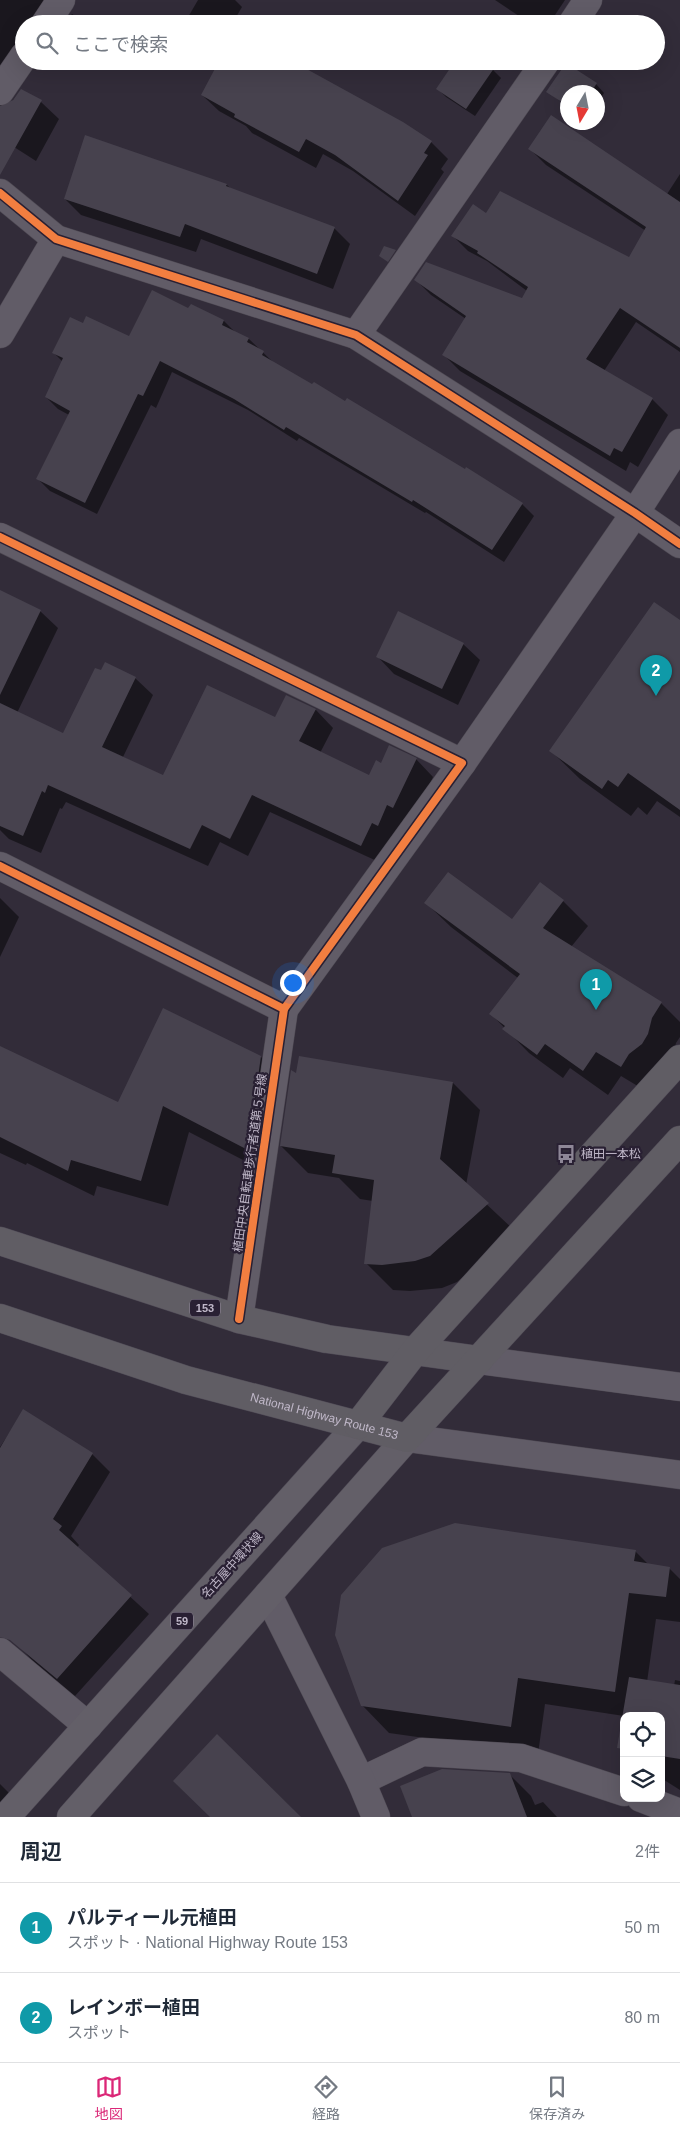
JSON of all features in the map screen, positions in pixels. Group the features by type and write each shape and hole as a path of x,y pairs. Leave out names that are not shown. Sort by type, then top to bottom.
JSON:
{"highway":[{"path":"358,1425 415,1351 680,1059"},
{"name":"National Highway Route 153","path":"0,1318 186,1380 407,1438 680,1140"},
{"name":"153","path":"0,1240 239,1319 327,1339 479,1360"}],"main road":[{"name":"名古屋中環状線","path":"6,1817 358,1425"},
{"path":"71,1817 407,1438"}],"street":[{"path":"51,15 61,0"},
{"path":"578,15 588,0"},
{"path":"0,91 15,69"},
{"path":"356,335 540,70"},
{"path":"0,193 56,239 356,335 635,513 680,544"},
{"path":"0,334 56,239"},
{"path":"0,866 284,1009 462,763 635,513 680,443"},
{"path":"0,537 462,763"},
{"name":"植田中央自転車歩行者道第５号線","path":"239,1319 284,1009"},
{"path":"479,1360 680,1386"},
{"path":"407,1438 680,1475"},
{"path":"268,1595 361,1781 376,1817"},
{"path":"0,1652 88,1726"},
{"path":"361,1781 422,1752 521,1758 620,1791"},
{"path":"651,1802 680,1813"}],"building":[{"path":"214,70 308,70 403,122 432,141 424,153 428,155 398,201 335,155 306,139 299,152 234,117 235,114 201,95"},
{"path":"449,70 493,70 466,109 436,89"},
{"path":"561,70 577,70 597,83 596,85 560,85 560,101 546,92"},
{"path":"21,89 42,100 0,175 0,106 13,100"},
{"path":"551,115 560,121 560,130 573,130 680,202 680,348 620,308 586,359 653,398 622,452 614,448 610,456 442,355 466,316 414,280 426,262 522,298 528,287 477,253 478,251 451,236 473,204 486,213 500,191 629,257 646,227 528,149"},
{"path":"85,135 227,184 226,186 335,227 317,274 185,224 180,237 64,199"},
{"path":"384,246 396,250 388,262 379,256"},
{"path":"152,290 188,308 191,304 224,320 222,325 249,338 247,342 264,351 262,355 312,384 314,382 345,401 347,398 465,469 466,467 523,503 492,550 413,500 412,502 286,427 284,430 234,399 160,361 143,396 138,394 85,503 36,479 70,411 45,397 63,358 52,353 70,317 83,323 86,316 129,336"},
{"path":"0,590 41,610 0,695"},
{"path":"654,602 680,620 680,810 628,773 618,787 608,780 602,789 549,751"},
{"path":"398,611 464,643 442,689 376,657"},
{"path":"105,662 136,677 102,747 163,775 207,685 275,717 286,695 316,709 299,741 369,775 376,760 381,763 389,745 417,758 393,808 387,805 378,826 372,823 361,846 252,795 230,839 202,825 190,849 48,785 45,793 42,791 23,836 0,826 0,703 63,733 95,668 101,670"},
{"path":"448,872 512,919 540,882 564,900 543,928 662,1002 652,1018 648,1034 642,1044 629,1054 621,1067 596,1052 583,1071 545,1044 537,1055 502,1029 505,1026 489,1014 520,974 424,903"},
{"path":"163,1008 261,1056 249,1141 246,1149 163,1106 141,1181 71,1160 68,1171 0,1137 0,1046 118,1102"},
{"path":"299,1056 453,1082 440,1159 489,1203 430,1256 415,1261 382,1265 364,1264 374,1180 332,1173 335,1155 280,1146 291,1070 296,1073"},
{"path":"23,1409 93,1453 53,1519 62,1526 59,1530 132,1595 57,1679 10,1640 0,1637 0,1448"},
{"path":"455,1523 636,1550 634,1561 670,1567 666,1597 629,1593 615,1692 518,1678 511,1727 361,1706 335,1635 341,1595 382,1548"},
{"path":"629,1677 680,1685 680,1759 665,1757 665,1712 623,1712"},
{"path":"620,1730 620,1748 617,1748"},
{"path":"217,1734 301,1817 210,1817 173,1781"},
{"path":"442,1769 510,1773 527,1817 412,1817 400,1786"}],"cycle path":[{"path":"0,193 56,239 356,335 635,513 680,544"},
{"path":"0,537 462,763 284,1009 0,866"},
{"path":"239,1319 284,1009"}],"place":[{"name":"レインボー植田","path":"656,696"},
{"name":"パルティール元植田","path":"596,1010"},
{"name":"植田一本松","path":"566,1154"}]}
